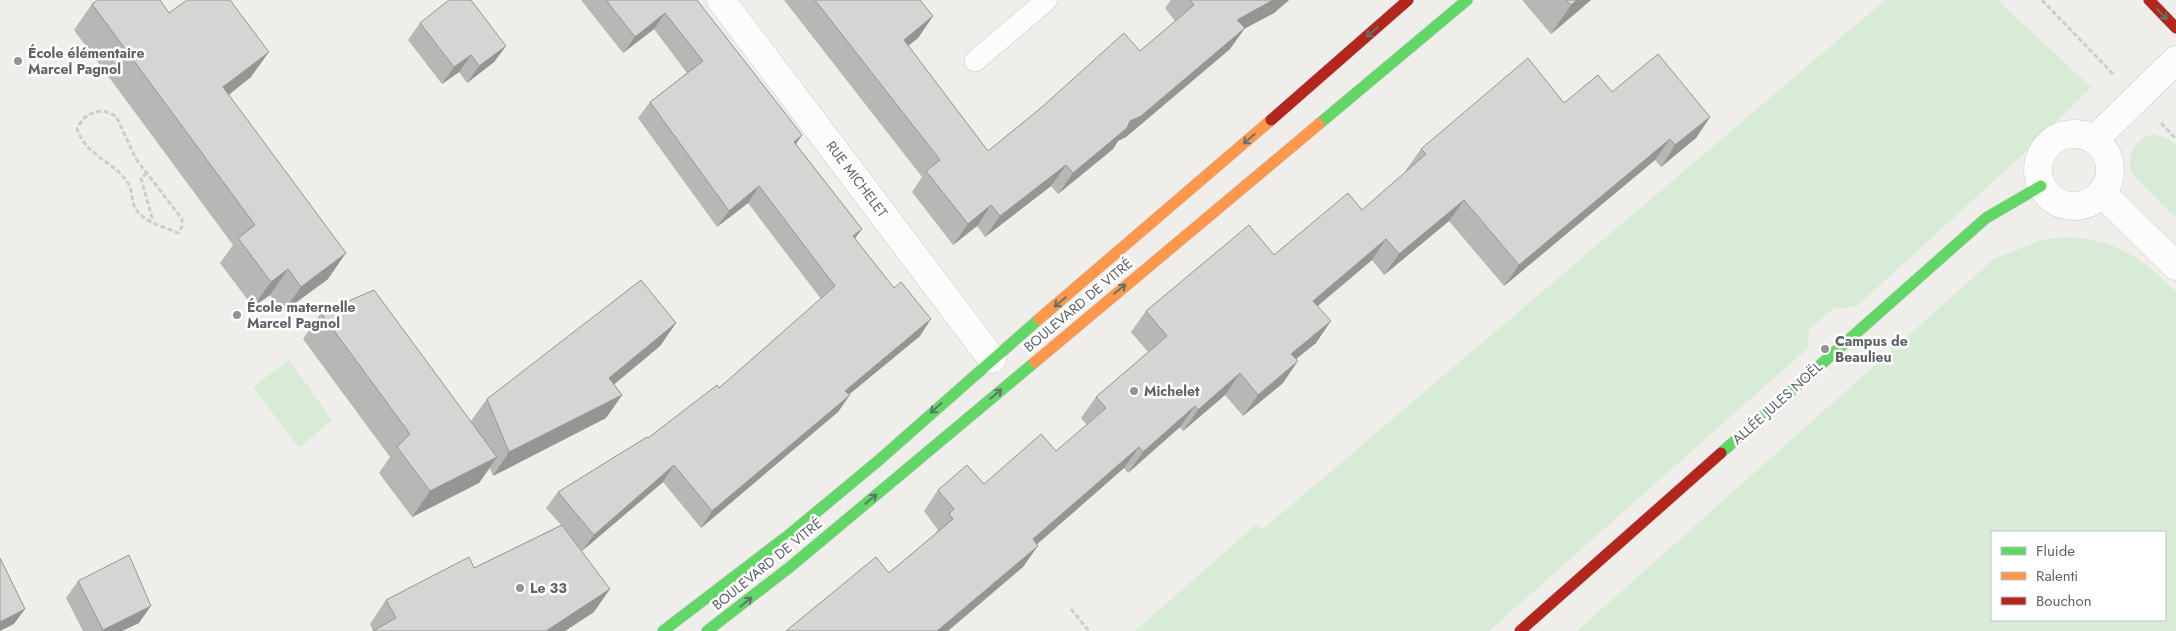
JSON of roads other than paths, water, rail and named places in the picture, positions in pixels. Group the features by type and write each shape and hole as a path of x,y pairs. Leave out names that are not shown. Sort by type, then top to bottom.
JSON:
{"main road":[{"name":"BOULEVARD DE VITRÉ","path":"663,631 790,534 878,460 992,359 1138,236 1408,0"},
{"name":"BOULEVARD DE VITRÉ","path":"707,631 790,567 1467,0"},
{"path":"2149,0 2176,28"},
{"name":"ALLÉE JULES NOËL","path":"1520,631 1986,218 2041,186"}],"street":[{"name":"RUE MICHELET","path":"721,0 992,359"},
{"path":"2094,140 2176,60"},
{"path":"2084,134 2094,140 2103,148 2110,170 2108,183 2102,193 2087,203 2070,206 2058,203 2041,186 2037,174 2042,150 2050,141 2060,135 2084,134"},
{"path":"2102,193 2176,266"}],"lane":[{"path":"975,61 1047,0"}],"place":[{"name":"École élémentaire Marcel Pagnol","path":"18,61"},
{"name":"École maternelle Marcel Pagnol","path":"237,315"},
{"name":"Campus de Beaulieu","path":"1825,349"},
{"name":"Michelet","path":"1134,391"},
{"name":"Le 33","path":"520,588"}]}
